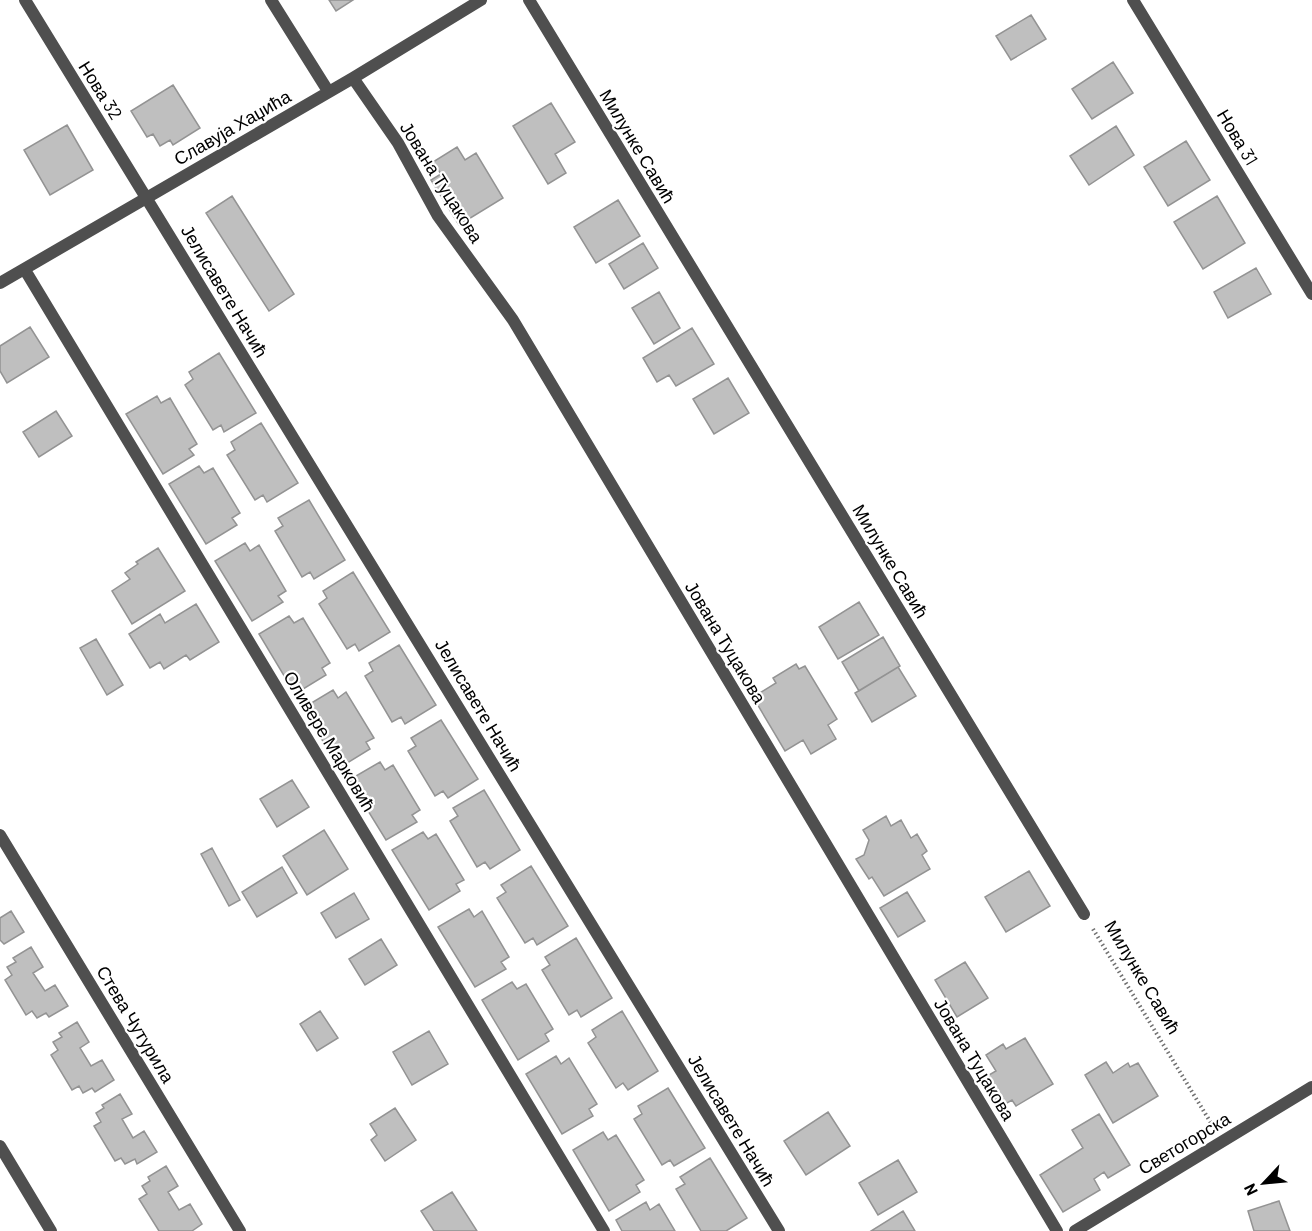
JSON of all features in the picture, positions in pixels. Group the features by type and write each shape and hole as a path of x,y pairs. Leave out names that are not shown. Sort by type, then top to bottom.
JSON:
{"street":[{"name":"Нова 32","path":"25,0 147,198"},
{"path":"271,0 328,92"},
{"name":"Славуја Хаџића","path":"0,283 353,78 481,0"},
{"name":"Милунке Савић","path":"529,0 1084,914"},
{"name":"Нова 31","path":"1133,0 1312,294"},
{"name":"Јована Туцакова","path":"353,78 398,143 438,216 513,320 1057,1231"},
{"name":"Јелисавете Начић","path":"147,198 779,1231"},
{"name":"Оливере Марковић","path":"25,270 604,1231"},
{"name":"Стева Чутурила","path":"0,835 240,1231"},
{"name":"Светогорска","path":"1075,1231 1312,1087"},
{"path":"0,1146 51,1231"}],"path":[{"name":"Милунке Савић","path":"1084,914 1223,1141"}],"building":[{"path":"329,0 353,0 336,11"},
{"path":"1031,15 1046,39 1011,60 996,36"},
{"path":"1113,62 1133,93 1092,119 1072,89"},
{"path":"173,85 200,128 173,145 170,140 160,146 153,134 147,137 131,111"},
{"path":"551,103 575,142 555,154 566,173 548,184 513,126"},
{"path":"67,125 93,170 50,195 24,150"},
{"path":"1116,126 1134,155 1089,185 1070,156"},
{"path":"1186,141 1210,180 1168,206 1144,167"},
{"path":"457,147 465,160 476,153 503,198 459,225 431,180 441,174 433,162"},
{"path":"232,196 294,294 269,311 206,213"},
{"path":"1217,196 1245,243 1203,269 1174,222"},
{"path":"618,200 640,236 596,263 574,227"},
{"path":"643,243 658,268 624,289 609,264"},
{"path":"1256,268 1271,294 1228,318 1214,292"},
{"path":"659,292 680,328 654,344 632,308"},
{"path":"30,327 49,357 7,383 0,371 0,346"},
{"path":"692,328 714,364 676,386 669,375 657,382 643,358"},
{"path":"219,353 256,413 224,432 221,425 213,430 185,385 193,379 189,372"},
{"path":"728,378 749,413 714,434 693,399"},
{"path":"157,396 161,403 170,398 197,444 189,449 194,455 163,474 126,414"},
{"path":"56,411 72,436 39,457 23,432"},
{"path":"261,423 298,483 267,502 263,495 255,500 227,455 235,450 231,442"},
{"path":"199,466 204,473 213,468 240,513 232,518 237,525 206,544 169,484"},
{"path":"309,500 345,560 314,579 310,572 302,577 275,531 283,526 278,518"},
{"path":"245,543 250,551 259,545 286,591 278,596 283,602 252,621 215,561"},
{"path":"158,548 185,591 132,624 112,591 130,579 125,573 138,564 136,562"},
{"path":"353,572 390,632 359,651 355,644 347,649 319,604 327,598 323,591"},
{"path":"859,602 879,635 838,659 819,627"},
{"path":"196,604 219,642 190,660 186,655 164,669 160,662 150,668 129,634 160,614 165,623"},
{"path":"289,616 294,623 303,618 330,663 322,668 326,675 295,694 259,634"},
{"path":"883,637 900,666 859,691 842,662"},
{"path":"96,639 123,685 107,695 80,648"},
{"path":"399,645 436,705 405,724 401,717 392,722 365,676 373,671 369,663"},
{"path":"796,664 799,669 805,666 837,719 828,725 836,739 811,754 803,740 785,751 753,697 776,683 773,678"},
{"path":"898,667 916,696 872,722 855,693"},
{"path":"333,690 338,698 346,692 374,738 366,742 370,749 339,768 303,708"},
{"path":"441,720 478,779 448,798 443,791 435,796 408,751 416,746 411,738"},
{"path":"380,762 385,770 393,765 420,810 412,815 417,822 386,840 349,780"},
{"path":"292,780 309,807 277,827 260,799"},
{"path":"484,790 520,850 490,869 485,862 477,867 450,821 458,816 453,808"},
{"path":"886,816 891,826 901,820 911,838 917,834 927,851 922,855 930,869 884,896 872,877 869,879 856,859 864,855 869,840 863,830"},
{"path":"324,830 348,869 307,895 283,856"},
{"path":"423,832 428,839 436,834 464,880 456,884 460,891 429,910 392,850"},
{"path":"212,848 240,900 229,906 201,854"},
{"path":"531,866 568,926 537,945 533,938 525,943 497,898 506,892 501,885"},
{"path":"282,867 297,893 257,917 242,892"},
{"path":"1029,871 1050,906 1006,932 985,897"},
{"path":"907,892 925,921 898,937 880,908"},
{"path":"354,893 369,919 336,938 321,913"},
{"path":"469,909 474,917 482,911 509,957 501,962 506,969 475,987 438,927"},
{"path":"11,911 24,932 4,944 0,940 0,918"},
{"path":"576,938 612,998 581,1017 577,1010 569,1015 542,970 550,965 545,957"},
{"path":"381,939 397,965 365,985 349,959"},
{"path":"31,947 43,967 33,973 45,991 55,985 68,1006 49,1017 46,1013 37,1018 32,1011 26,1015 5,980 12,975 7,967 16,962 13,958"},
{"path":"965,962 988,998 957,1017 935,980"},
{"path":"512,982 517,989 526,984 553,1029 545,1034 549,1041 518,1060 482,1000"},
{"path":"320,1011 338,1038 317,1051 300,1024"},
{"path":"622,1011 658,1071 628,1090 623,1083 616,1088 588,1043 596,1037 592,1030"},
{"path":"77,1022 89,1042 80,1048 91,1066 102,1060 114,1080 95,1092 92,1088 83,1093 79,1086 72,1090 51,1055 58,1050 53,1042 62,1037 59,1033"},
{"path":"429,1031 448,1064 412,1085 393,1052"},
{"path":"1025,1038 1053,1084 1016,1106 1012,1100 1000,1107 982,1079 996,1071 986,1055 1003,1044 1006,1049"},
{"path":"556,1056 561,1064 569,1058 597,1104 589,1109 593,1116 562,1134 526,1074"},
{"path":"1106,1062 1113,1073 1128,1063 1130,1067 1138,1063 1158,1096 1113,1123 1085,1075"},
{"path":"668,1088 705,1148 674,1166 670,1160 662,1165 634,1119 642,1114 638,1106"},
{"path":"120,1094 132,1114 122,1119 133,1138 144,1131 157,1152 137,1164 135,1159 125,1164 121,1158 115,1161 94,1126 101,1122 96,1113 104,1108 102,1105"},
{"path":"395,1108 416,1140 385,1161 371,1140 377,1135 370,1124"},
{"path":"828,1112 850,1146 806,1175 784,1141"},
{"path":"1099,1114 1130,1165 1108,1178 1104,1172 1094,1179 1100,1190 1063,1212 1040,1175 1083,1148 1072,1130"},
{"path":"603,1132 608,1140 616,1135 644,1180 636,1185 640,1192 609,1211 573,1150"},
{"path":"710,1158 747,1218 726,1231 701,1231 676,1189 685,1184 680,1177"},
{"path":"898,1160 917,1192 878,1215 859,1183"},
{"path":"166,1166 178,1186 168,1192 179,1210 190,1204 202,1224 192,1231 159,1231 139,1199 147,1194 142,1186 150,1181 148,1177"},
{"path":"452,1192 477,1231 434,1231 421,1211"},
{"path":"1279,1201 1290,1231 1254,1231 1248,1211"},
{"path":"646,1202 650,1210 659,1204 675,1231 622,1231 616,1220"},
{"path":"903,1211 915,1231 871,1231"}]}
